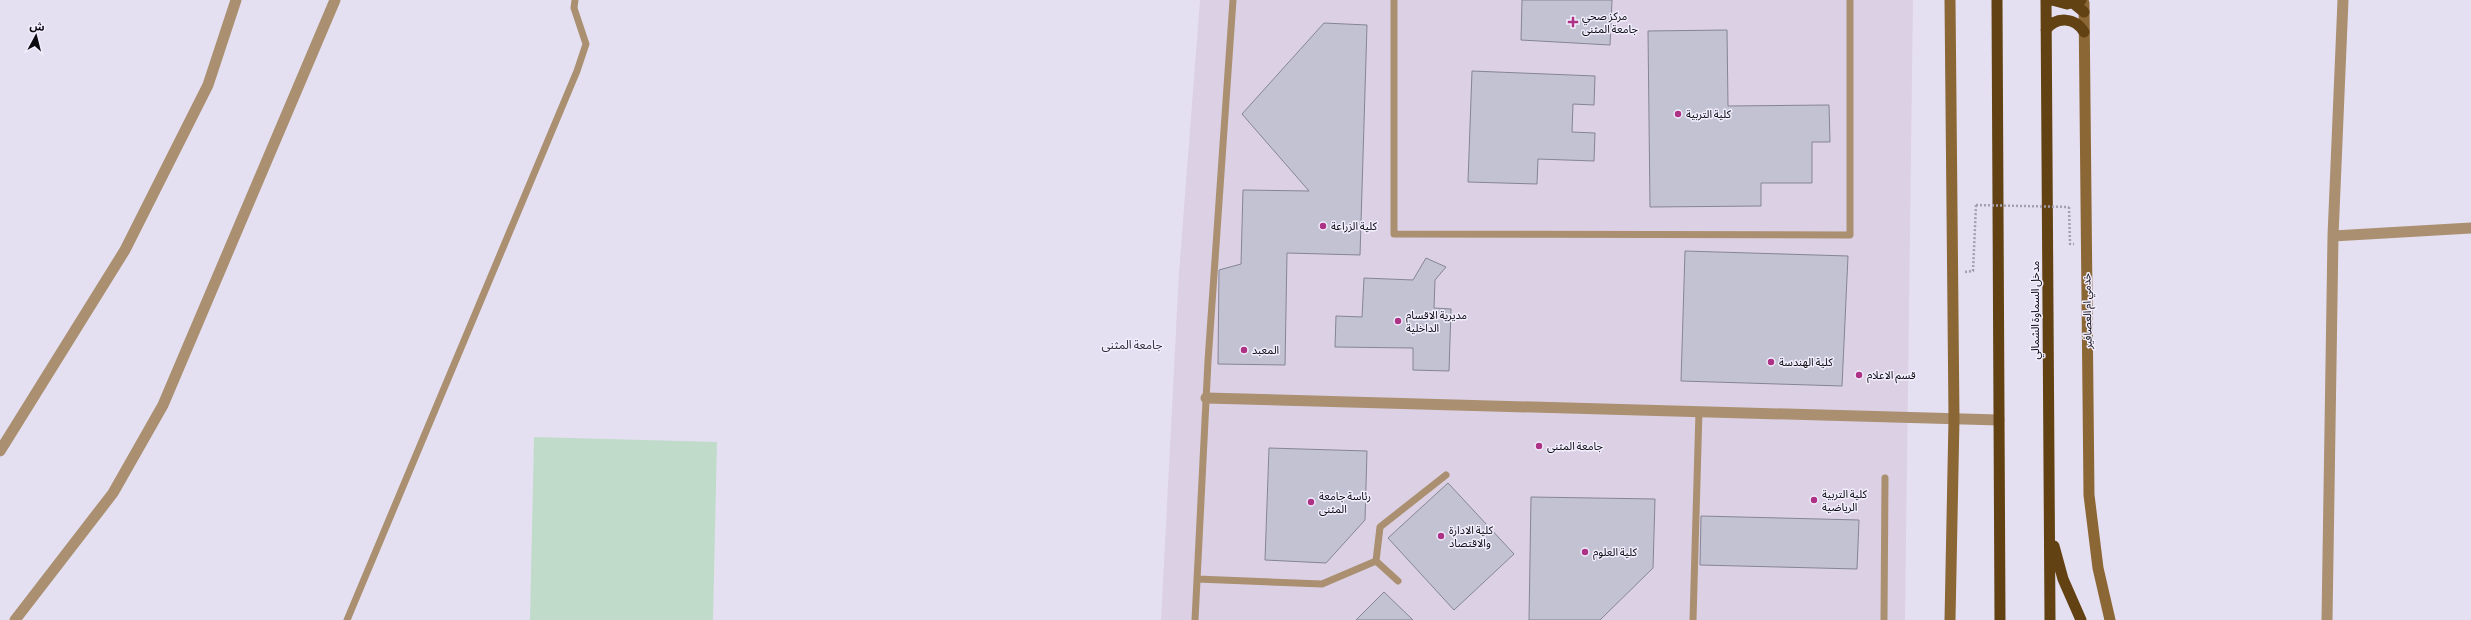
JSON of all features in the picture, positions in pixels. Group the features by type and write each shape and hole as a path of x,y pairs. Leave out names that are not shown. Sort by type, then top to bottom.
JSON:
{"highway":[{"path":"1997,0 2000,620"},
{"name":"مدخل السماوة الشمالي","path":"2046,0 2050,620"},
{"path":"2046,30 2058,21 2082,21 2077,1 2061,3 2052,0"},
{"path":"2050,528 2063,579 2081,620"}],"main road":[{"path":"1950,0 1954,419 1950,620"},
{"name":"خدمي ام العصافير","path":"2084,0 2082,21 2089,495 2098,568 2110,620"}],"street":[{"path":"0,451 125,250 208,85 236,0"},
{"path":"16,620 112,493 163,406 335,0"},
{"path":"2327,620 2333,236 2343,0"},
{"path":"2333,236 2471,228"},
{"path":"1206,398 1999,420"}],"lane":[{"path":"347,620 577,71 586,44 574,8 575,0"},
{"path":"1195,620 1206,398 1233,0"},
{"path":"1394,0 1394,234 1842,235 1850,235 1850,0"},
{"path":"1693,620 1699,411"},
{"path":"1376,561 1380,527 1446,475"},
{"path":"1884,620 1885,478"},
{"path":"1198,579 1322,584 1376,561"},
{"path":"1376,561 1398,581"}],"path":[{"path":"1974,249 1976,205 2069,207 2070,244"}],"shaded area":[{"name":"جامعة المثنى","path":"1200,0 1913,0 1905,620 1161,620 1179,272"}],"green space":[{"path":"534,437 717,442 713,620 530,620"}],"building":[{"path":"1522,0 1612,0 1610,45 1521,40"},
{"path":"1324,23 1367,25 1360,255 1287,253 1285,365 1218,364 1219,270 1241,264 1243,190 1309,191 1242,114"},
{"path":"1727,30 1728,106 1829,105 1830,142 1812,142 1812,183 1761,183 1761,206 1650,207 1648,31"},
{"path":"1472,71 1595,76 1594,105 1573,104 1572,132 1595,133 1594,161 1538,159 1537,184 1468,182"},
{"path":"1685,251 1848,256 1842,386 1681,381"},
{"path":"1426,258 1446,267 1435,280 1434,308 1451,309 1449,371 1413,370 1413,348 1335,347 1336,316 1362,317 1364,278 1413,280"},
{"path":"1269,448 1367,451 1365,520 1326,563 1265,560"},
{"path":"1448,483 1514,554 1454,610 1388,538"},
{"path":"1531,497 1655,499 1653,568 1600,620 1529,620"},
{"path":"1701,516 1859,520 1857,569 1700,565"},
{"path":"1384,592 1413,620 1356,620"}],"place":[{"name":"مركز صحي جامعة المثنى","path":"1573,22"},
{"name":"كلية التربية","path":"1678,114"},
{"name":"كلية الزراعة","path":"1323,226"},
{"name":"مديرية الاقسام الداخلية","path":"1398,321"},
{"name":"المعبد","path":"1244,350"},
{"name":"كلية الهندسة","path":"1771,362"},
{"name":"قسم الاعلام","path":"1859,375"},
{"name":"جامعة المثنى","path":"1539,446"},
{"name":"كلية التربية الرياضية","path":"1814,500"},
{"name":"رئاسة جامعة المثنى","path":"1311,502"},
{"name":"كلية الادارة والاقتصاد","path":"1441,536"},
{"name":"كلية العلوم","path":"1585,552"}],"district":[{"name":"جامعة المثنى","path":"1132,345"}]}
